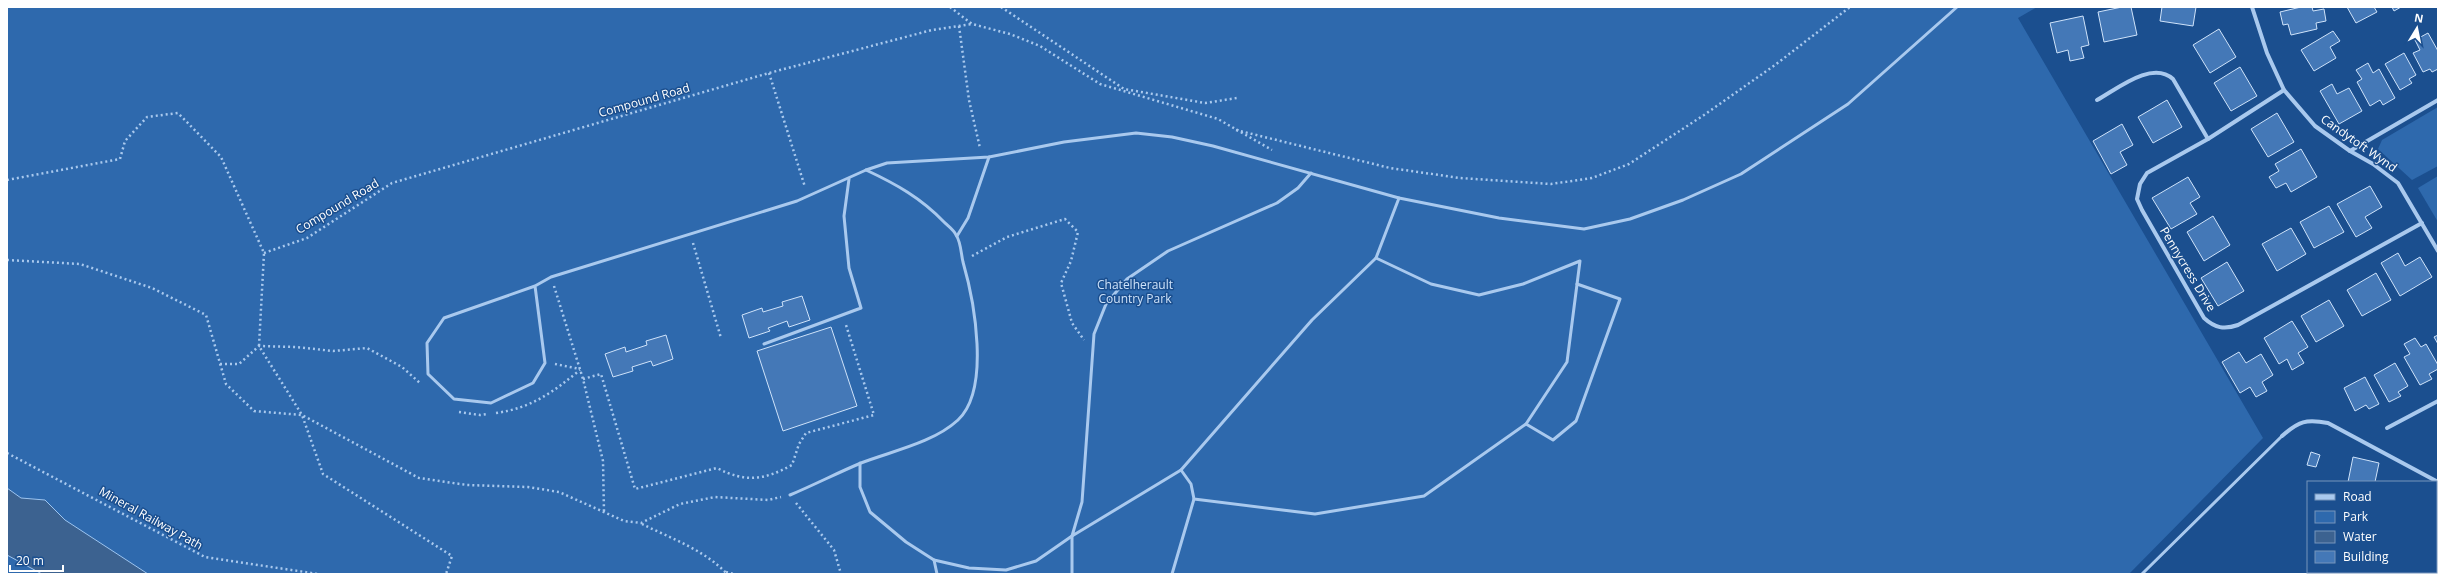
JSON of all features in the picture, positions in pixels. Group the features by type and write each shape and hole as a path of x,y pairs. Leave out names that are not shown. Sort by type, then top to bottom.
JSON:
{"street":[{"name":"Candytoft Wynd","path":"2252,7 2267,53 2284,90 2316,126 2350,151 2373,164 2398,183 2422,224 2436,244 2438,252"},
{"path":"2097,100 2148,72 2168,74 2173,79 2208,140"},
{"name":"Pennycress Drive","path":"2284,90 2208,140 2148,173 2140,184 2137,199 2204,318 2213,326 2227,329 2238,325 2422,224"},
{"path":"2350,151 2438,100"},
{"path":"2388,428 2438,401"},
{"path":"2282,436 2297,423 2312,420 2328,423 2436,481"}],"lane":[{"path":"535,286 545,362 533,383 490,403 454,399 428,374 427,344 444,318 535,286 551,277 797,201 850,179 866,170 887,164 989,157 1064,142 1136,133 1172,137 1214,146 1399,198 1499,218 1584,229 1630,219 1683,200 1741,174 1803,135 1848,104 1957,7"},
{"path":"957,236 968,218 989,157"},
{"path":"790,495 860,463 942,432 959,419 968,401 974,382 977,332 974,304 957,236 929,207 903,188 866,170"},
{"path":"1072,574 1072,536 1082,502 1094,334 1106,304 1127,278 1168,250 1277,203 1298,188 1311,173"},
{"path":"764,344 861,308 848,268 844,216 850,179"},
{"path":"860,463 860,487 870,512 906,542 934,560 969,568 1006,570 1036,560 1072,536 1181,470 1312,320 1376,258 1399,198"},
{"path":"1194,499 1315,514 1424,496 1526,424 1567,362 1580,261 1523,284 1479,295 1431,284 1376,258"},
{"path":"1526,424 1552,440 1576,421 1620,299 1577,284"},
{"path":"2142,574 2282,436"},
{"path":"1172,574 1194,499 1191,484 1181,470"},
{"path":"934,560 937,574"}],"path":[{"path":"950,7 972,24 1010,34 1040,46 1100,84 1218,120 1236,130 1390,168 1460,178 1551,184 1592,178 1629,164 1704,115 1775,65 1850,7"},
{"path":"1001,7 1124,89 1205,103 1237,98"},
{"name":"Compound Road","path":"264,253 307,238 392,184 769,73 932,30 972,24"},
{"path":"960,26 969,100 980,151"},
{"path":"769,73 801,176"},
{"path":"7,180 120,160 125,142 147,117 178,113 221,157 264,253 259,346 302,415 323,474 452,556 446,574"},
{"path":"963,261 1008,237 1065,219 1078,232 1070,261 1061,283 1072,323 1092,352"},
{"path":"690,233 722,338"},
{"path":"7,260 80,264 152,288 206,315 226,384 254,411 302,415 419,478 468,485 528,486 559,492 624,521 641,523 693,549 726,573 734,574"},
{"path":"551,277 583,379 603,461 604,512"},
{"path":"583,379 601,374 635,489 717,468 728,473 750,479 772,476 792,465 799,444 806,433 874,414 842,315"},
{"path":"220,364 239,364 259,346 296,346 334,351 367,348 402,367 424,386"},
{"path":"545,362 580,370"},
{"path":"452,410 480,415 520,409 558,388 580,370"},
{"name":"Mineral Railway Path","path":"7,453 204,557 318,574"},
{"path":"641,523 680,504 715,497 768,500 790,495 834,550 841,574"}],"green space":[{"name":"Chatelherault Country Park","path":"7,7 2037,7 2018,18 2263,438 2129,574 7,574"},
{"path":"2438,107 2438,166 2412,180 2378,149 2382,140"},
{"path":"2438,176 2438,222 2418,188"}],"water":[{"path":"7,488 21,498 45,500 65,520 148,574 42,574 7,555"}],"building":[{"path":"2122,7 2131,7 2137,35 2104,42 2098,12"},
{"path":"2162,7 2196,7 2193,26 2160,21"},
{"path":"2301,7 2312,7 2313,11 2324,9 2326,21 2316,23 2317,29 2291,35 2288,24 2283,25 2280,12"},
{"path":"2347,7 2374,7 2377,12 2356,23"},
{"path":"2392,7 2401,7 2394,11"},
{"path":"2083,16 2089,45 2081,47 2084,58 2070,61 2068,50 2057,53 2050,23"},
{"path":"2219,29 2236,57 2210,73 2193,45"},
{"path":"2333,31 2340,41 2330,47 2336,58 2314,71 2301,50"},
{"path":"2428,33 2438,51 2438,69 2432,72 2430,69 2423,72 2413,53 2420,50 2415,40"},
{"path":"2404,53 2416,75 2409,79 2412,83 2400,90 2385,64"},
{"path":"2368,63 2373,73 2379,69 2395,98 2383,105 2380,100 2370,106 2357,82 2362,79 2356,70"},
{"path":"2240,67 2257,96 2231,111 2214,83"},
{"path":"2332,84 2337,94 2349,88 2362,111 2339,124 2320,91"},
{"path":"2167,100 2182,127 2153,143 2138,117"},
{"path":"2277,113 2294,142 2268,157 2251,129"},
{"path":"2122,124 2133,145 2120,152 2127,165 2111,174 2093,141"},
{"path":"2301,149 2317,177 2291,192 2286,183 2276,188 2269,177 2279,171 2275,164"},
{"path":"2188,177 2200,197 2190,203 2197,214 2171,229 2152,198"},
{"path":"2370,186 2382,207 2365,217 2372,228 2356,237 2337,204"},
{"path":"2329,206 2344,232 2314,248 2300,222"},
{"path":"2213,216 2230,245 2204,261 2187,232"},
{"path":"2291,228 2306,254 2277,271 2262,244"},
{"path":"2398,253 2405,266 2420,257 2432,277 2400,296 2381,263"},
{"path":"2227,262 2244,291 2218,306 2201,278"},
{"path":"2376,273 2391,300 2362,316 2347,290"},
{"path":"802,296 810,320 789,327 787,321 768,328 770,331 749,338 742,315 762,308 763,312 783,306 782,302"},
{"path":"2329,300 2344,326 2316,342 2301,316"},
{"path":"2292,321 2308,347 2298,353 2304,363 2292,370 2287,359 2279,364 2264,338"},
{"path":"831,327 857,406 783,431 757,351"},
{"path":"666,335 673,359 653,366 651,361 632,367 633,371 613,377 605,354 625,347 626,352 647,345 646,341"},
{"path":"2438,335 2438,344 2434,337"},
{"path":"2415,338 2421,347 2426,344 2438,365 2438,369 2429,374 2432,379 2420,385 2404,357 2410,354 2404,344"},
{"path":"2239,352 2246,363 2261,354 2273,375 2262,382 2267,391 2256,397 2250,387 2240,393 2222,362"},
{"path":"2395,363 2408,386 2398,392 2401,396 2389,402 2374,375"},
{"path":"2365,377 2379,404 2369,409 2366,405 2355,411 2344,388"},
{"path":"2311,452 2320,455 2316,467 2307,465"},
{"path":"2353,457 2379,463 2375,481 2348,481"},
{"path":"2437,524 2438,524 2437,556"},
{"path":"2314,573 2352,573 2352,574"}]}
